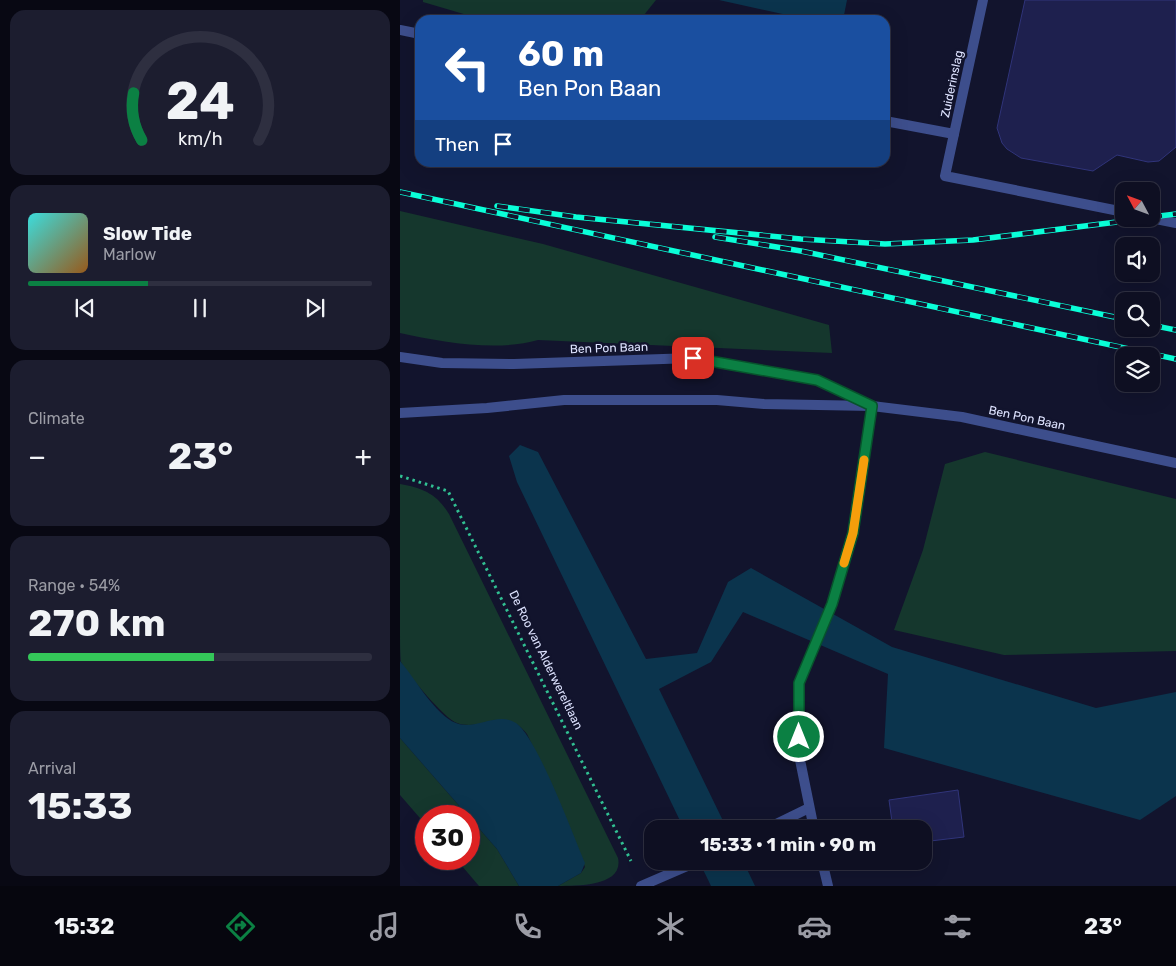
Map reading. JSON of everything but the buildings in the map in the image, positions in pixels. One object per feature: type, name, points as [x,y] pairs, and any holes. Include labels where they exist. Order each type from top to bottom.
[{"type":"street","name":"Zuiderinslag","points":[[890,122],[954,134],[982,0]]},
{"type":"street","points":[[400,30],[415,33]]},
{"type":"street","points":[[954,134],[944,176],[1115,210]]},
{"type":"street","points":[[1160,220],[1176,223]]},
{"type":"street","name":"Ben Pon Baan","points":[[400,358],[442,362],[514,364],[693,358],[817,380],[872,406]]},
{"type":"street","name":"Ben Pon Baan","points":[[400,414],[564,400],[648,402],[717,400],[764,404],[872,406],[962,417],[1176,463]]},
{"type":"street","points":[[812,820],[798,755],[799,683],[832,604],[853,533],[872,406]]},
{"type":"street","points":[[784,820],[809,808]]},
{"type":"street","points":[[642,886],[680,870]]},
{"type":"street","points":[[824,870],[828,886]]},
{"type":"path","name":"De Roo van Alderwereltlaan","points":[[400,476],[448,491],[642,886]]},
{"type":"green space","points":[[423,0],[656,0],[644,15],[467,15],[423,2]]},
{"type":"green space","points":[[400,211],[543,244],[829,325],[832,353],[538,340],[522,344],[487,345],[433,340],[400,333]]},
{"type":"green space","points":[[985,452],[1176,499],[1176,651],[1004,655],[894,630],[923,550],[945,464]]},
{"type":"green space","points":[[400,484],[429,493],[440,501],[449,514],[618,858],[618,867],[614,874],[607,879],[588,885],[558,886],[581,873],[585,867],[554,790],[527,734],[510,721],[502,720],[467,725],[451,720],[427,696],[401,662]]},
{"type":"green space","points":[[400,738],[458,805],[415,805],[415,812],[400,795]]},
{"type":"green space","points":[[480,830],[497,849],[519,886],[479,886],[465,870],[480,870]]},
{"type":"water","points":[[719,0],[847,0],[844,15],[787,15]]},
{"type":"water","points":[[520,445],[538,452],[646,659],[697,653],[728,582],[751,568],[892,647],[1096,708],[1176,692],[1176,796],[1140,820],[884,748],[888,674],[743,612],[711,662],[659,689],[723,820],[680,820],[517,482],[509,456]]},
{"type":"water","points":[[400,661],[433,704],[448,719],[464,725],[501,719],[516,723],[525,732],[544,766],[585,863],[581,873],[558,886],[519,886],[497,849],[480,830],[480,805],[459,805],[400,738]]},
{"type":"water","points":[[703,870],[747,870],[755,886],[711,886]]},
{"type":"railway","points":[[400,192],[1176,359]]},
{"type":"railway","points":[[497,206],[576,217],[801,239],[885,244],[973,240],[1115,222]]},
{"type":"railway","points":[[1160,216],[1176,214]]},
{"type":"railway","points":[[715,237],[801,251],[1115,317]]},
{"type":"railway","points":[[1160,327],[1176,330]]},
{"type":"slow traffic","points":[[844,563],[853,533],[864,460]]},
{"type":"route","points":[[693,358],[817,380],[872,406],[853,533],[832,604],[799,683],[799,737]]}]
